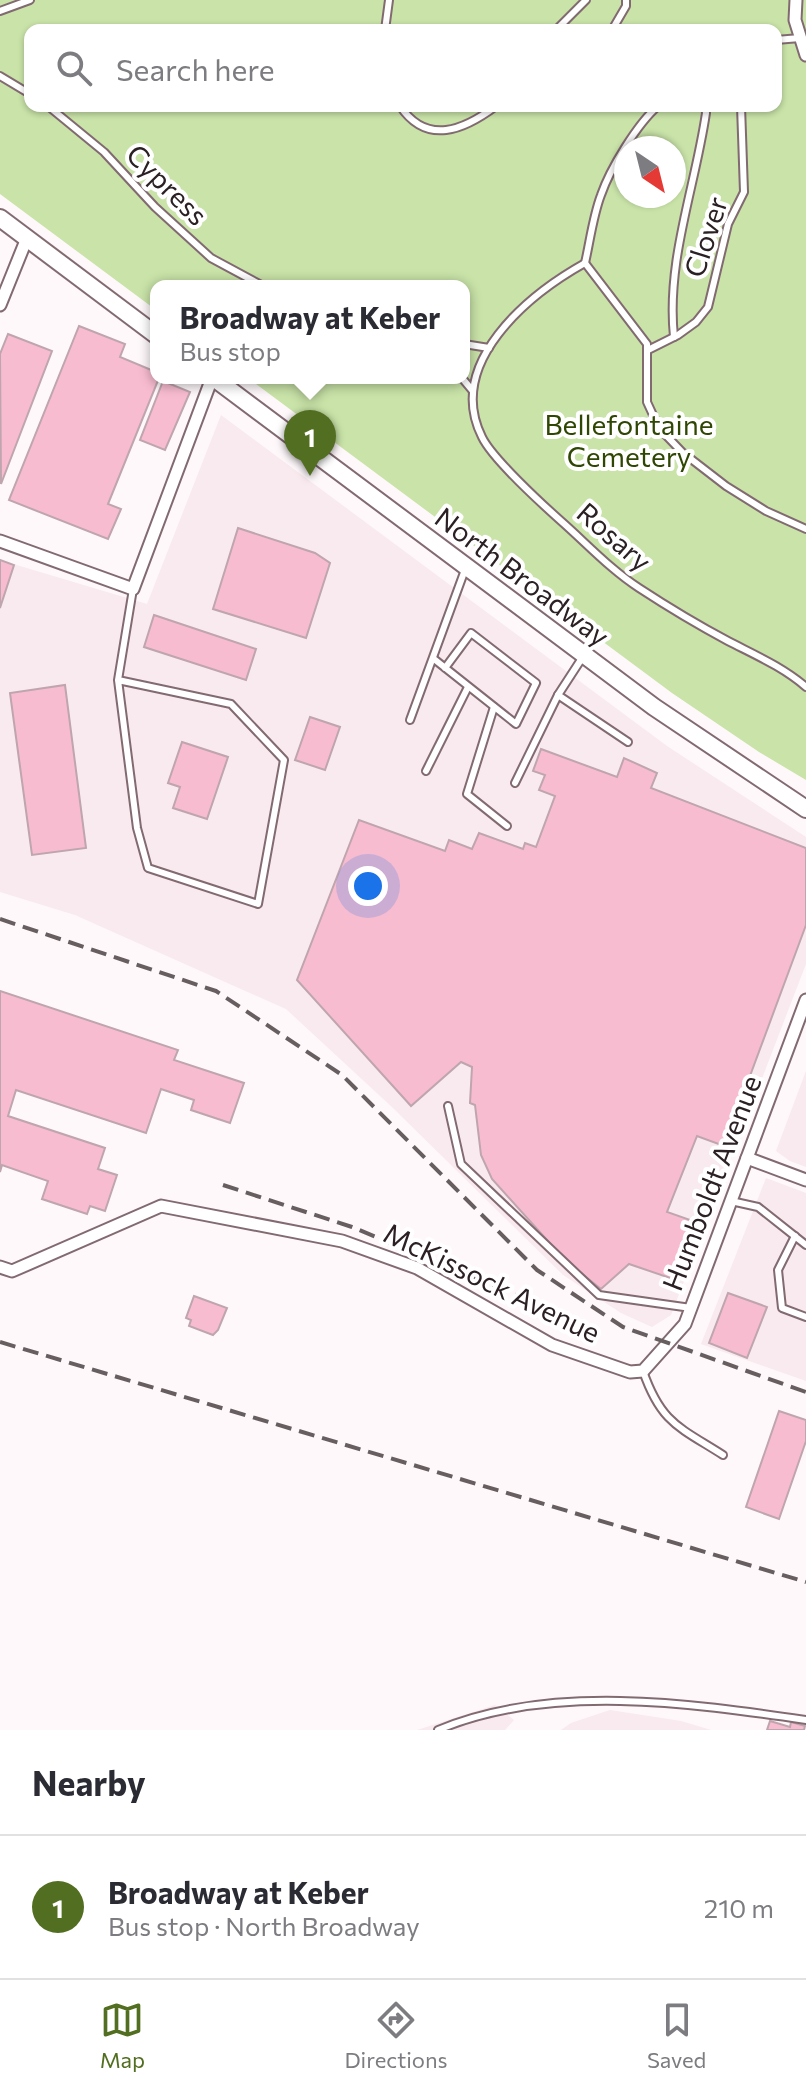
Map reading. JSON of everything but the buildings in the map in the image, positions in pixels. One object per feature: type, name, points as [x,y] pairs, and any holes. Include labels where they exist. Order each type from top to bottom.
[{"type":"main road","points":[[0,218],[150,330]]},
{"type":"main road","name":"North Broadway","points":[[221,384],[666,715],[806,809]]},
{"type":"street","points":[[796,0],[795,20],[806,55]]},
{"type":"street","points":[[0,305],[27,238]]},
{"type":"street","points":[[0,541],[133,589],[211,384]]},
{"type":"street","name":"Humboldt Avenue","points":[[643,1371],[685,1324],[806,1000]]},
{"type":"street","points":[[747,1158],[806,1180]]},
{"type":"street","name":"McKissock Avenue","points":[[0,1267],[12,1271],[161,1206],[342,1241],[417,1268],[552,1345],[630,1372],[643,1371]]},
{"type":"lane","points":[[0,11],[30,0]]},
{"type":"lane","points":[[386,24],[389,0]]},
{"type":"lane","points":[[562,24],[586,0]]},
{"type":"lane","points":[[616,24],[626,6],[626,0]]},
{"type":"lane","points":[[782,40],[803,38]]},
{"type":"lane","points":[[0,76],[24,90]]},
{"type":"lane","name":"Cypress","points":[[55,112],[104,152],[155,207],[211,258],[252,280]]},
{"type":"lane","points":[[404,112],[419,126],[447,131],[475,121],[488,112]]},
{"type":"lane","points":[[467,384],[472,390],[489,348],[515,314],[553,281],[585,263],[601,194],[633,134],[651,112]]},
{"type":"lane","points":[[674,337],[674,265],[699,161],[706,112]]},
{"type":"lane","name":"Clover","points":[[648,350],[696,322],[708,307],[728,224],[744,192],[741,112]]},
{"type":"lane","points":[[585,263],[647,344],[647,402],[659,428],[682,452],[726,486],[766,511],[806,529]]},
{"type":"lane","points":[[470,345],[489,348]]},
{"type":"lane","name":"Rosary","points":[[472,390],[482,437],[508,468],[569,527],[636,586],[707,630],[792,675],[806,687]]},
{"type":"lane","points":[[410,720],[466,567]]},
{"type":"lane","points":[[118,680],[231,704],[284,760],[258,904],[148,868],[137,828],[118,680],[133,589]]},
{"type":"lane","points":[[434,659],[468,687],[516,724],[536,683],[471,633],[445,668]]},
{"type":"lane","points":[[515,783],[558,695],[584,655]]},
{"type":"lane","points":[[426,771],[468,687]]},
{"type":"lane","points":[[558,695],[628,742]]},
{"type":"lane","points":[[494,707],[467,794],[507,826]]},
{"type":"lane","points":[[448,1106],[461,1164],[599,1295],[691,1308]]},
{"type":"lane","points":[[731,1201],[758,1207],[806,1245]]},
{"type":"lane","points":[[795,1236],[778,1270],[782,1308],[806,1317]]},
{"type":"lane","points":[[643,1371],[667,1418],[723,1455]]},
{"type":"lane","points":[[438,1730],[501,1711],[584,1701],[684,1706],[806,1720]]},
{"type":"shaded area","points":[[221,415],[667,746],[806,837],[806,964],[671,1315],[652,1327],[621,1313],[563,1275],[393,1108],[286,1009],[75,915],[0,892],[0,560],[147,604]]},
{"type":"shaded area","points":[[806,1071],[806,1167],[776,1151]]},
{"type":"shaded area","points":[[766,1178],[806,1193],[806,1381],[701,1344]]},
{"type":"shaded area","points":[[495,1705],[514,1720],[505,1730],[417,1730]]},
{"type":"shaded area","points":[[610,1710],[681,1721],[711,1730],[561,1730],[571,1723]]},
{"type":"green space","name":"Bellefontaine Cemetery","points":[[0,0],[806,0],[806,780],[672,693],[256,384],[470,384],[470,280],[150,280],[150,306],[0,194]]},
{"type":"railway","points":[[0,919],[216,991],[342,1075],[537,1270],[623,1327],[806,1392]]},
{"type":"railway","points":[[223,1185],[352,1227],[528,1300]]},
{"type":"railway","points":[[0,1342],[806,1582]]},
{"type":"place","name":"Broadway at Keber","points":[[310,476]]}]
